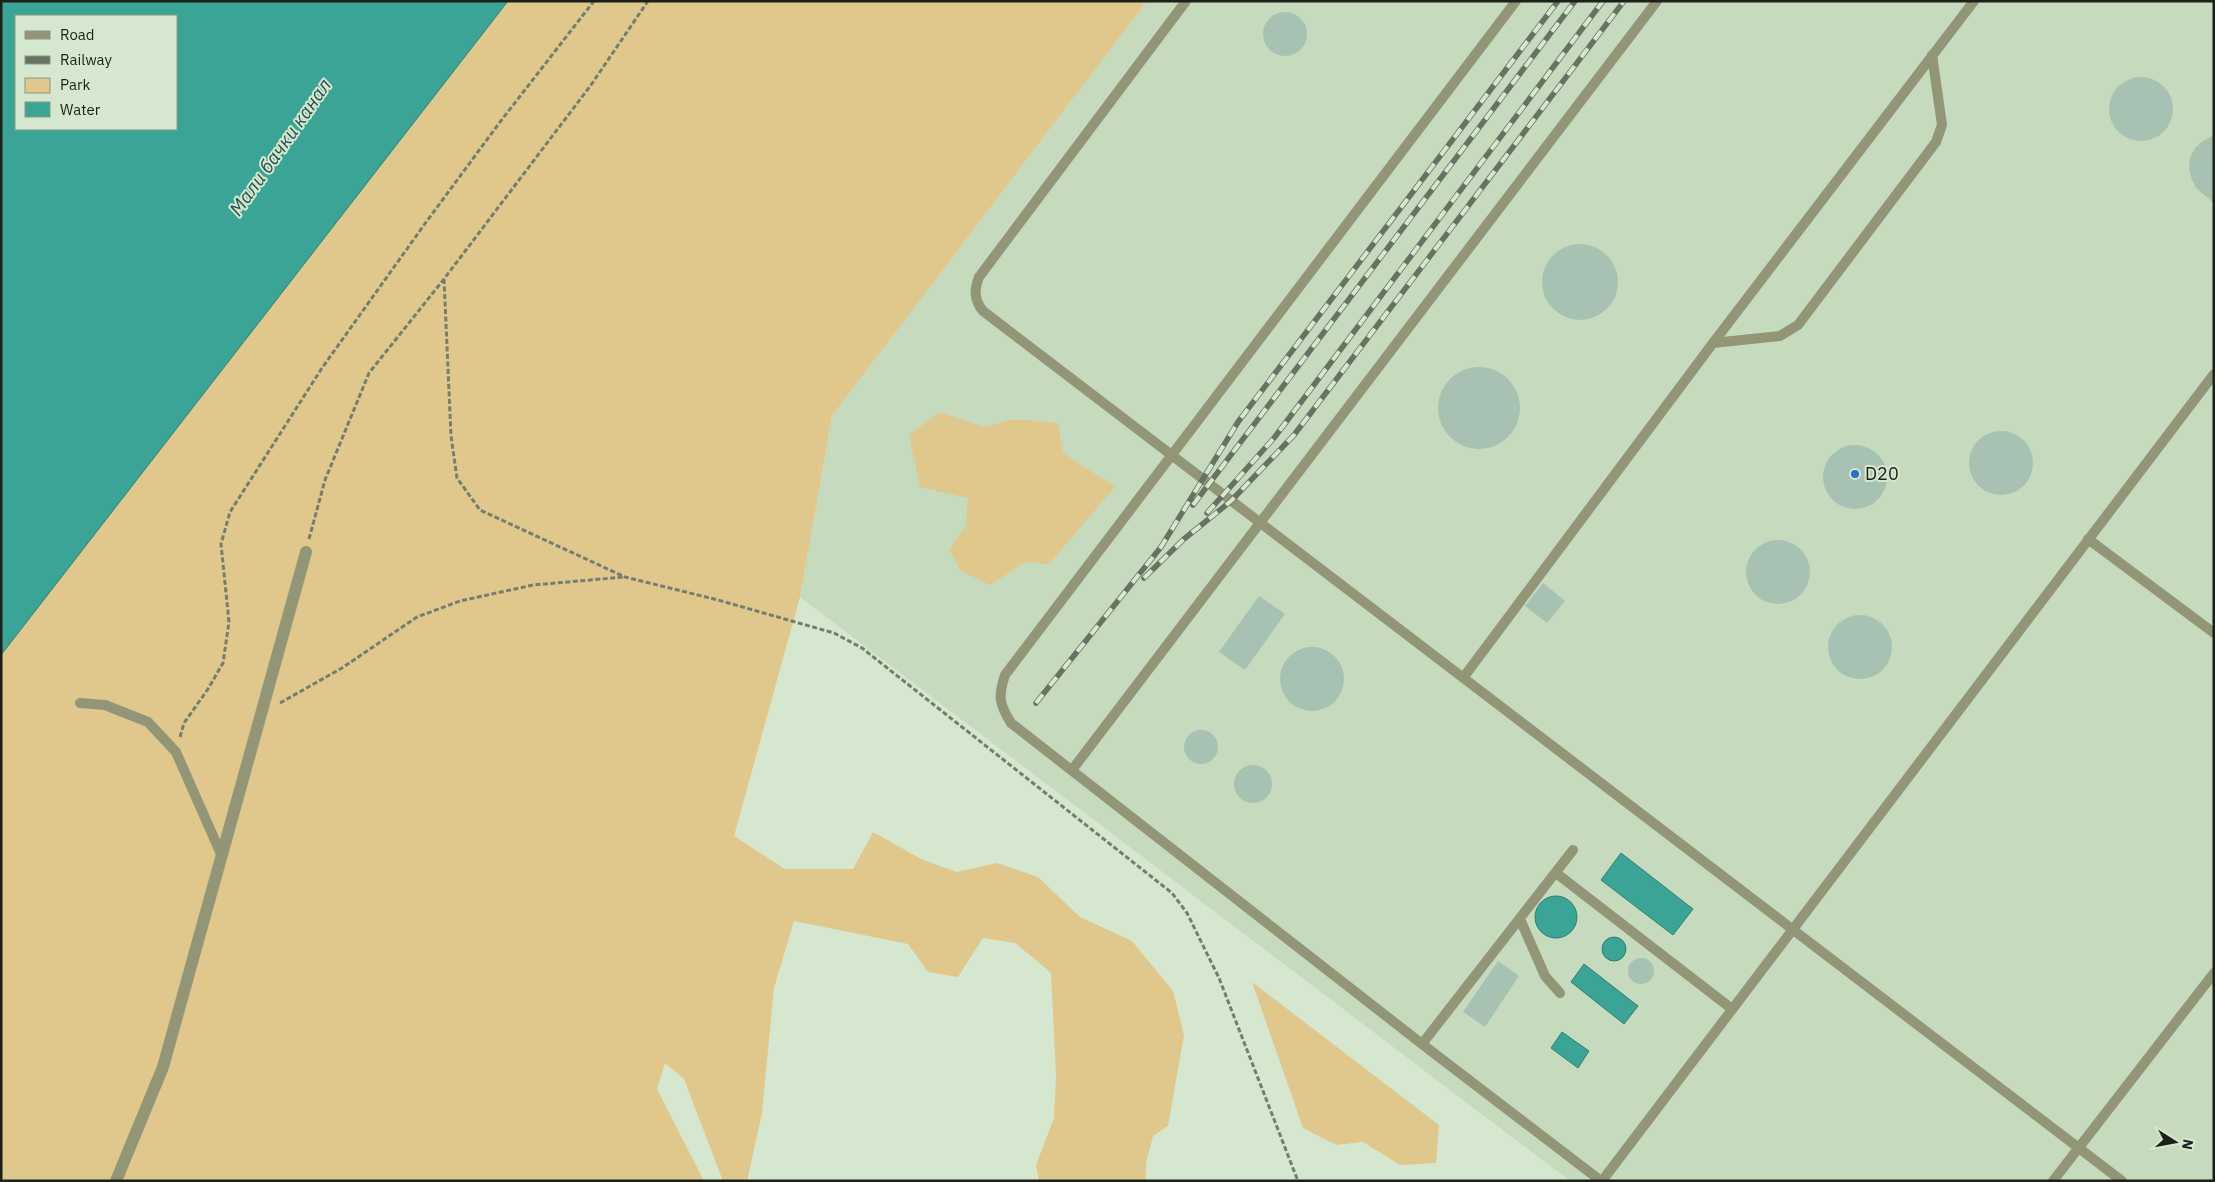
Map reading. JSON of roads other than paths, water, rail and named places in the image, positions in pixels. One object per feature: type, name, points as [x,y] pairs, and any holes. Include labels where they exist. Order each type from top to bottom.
[{"type":"street","points":[[116,1181],[163,1067],[306,552]]},
{"type":"lane","points":[[1186,1],[980,277],[975,288],[976,303],[982,311],[2122,1181]]},
{"type":"lane","points":[[1516,1],[1005,675],[1000,691],[1002,709],[1011,723],[1422,1044],[1601,1181],[2214,374]]},
{"type":"lane","points":[[1072,770],[1657,1]]},
{"type":"lane","points":[[1463,678],[1974,1]]},
{"type":"lane","points":[[1714,343],[1780,336],[1798,325],[1936,142],[1942,125],[1932,55]]},
{"type":"lane","points":[[2088,540],[2214,633]]},
{"type":"lane","points":[[80,703],[105,705],[148,722],[176,752],[221,854]]},
{"type":"lane","points":[[1422,1044],[1573,850]]},
{"type":"lane","points":[[1556,872],[1732,1009]]},
{"type":"lane","points":[[1520,919],[1545,976],[1560,993]]},
{"type":"lane","points":[[2053,1181],[2214,973]]},
{"type":"water","name":"Мали бачки канал","points":[[1,1],[508,1],[1,655]]},
{"type":"water","points":[[1621,853],[1693,909],[1673,935],[1601,880]]},
{"type":"water","points":[[1552,896],[1560,896],[1571,902],[1577,917],[1571,932],[1560,938],[1552,938],[1541,932],[1535,921],[1535,913],[1541,902]]},
{"type":"water","points":[[1614,937],[1623,940],[1626,949],[1623,958],[1614,961],[1605,958],[1602,949],[1605,940]]},
{"type":"water","points":[[1584,964],[1638,1006],[1624,1024],[1571,982]]},
{"type":"water","points":[[1562,1032],[1589,1051],[1578,1068],[1551,1048]]},
{"type":"railway","points":[[1036,703],[1161,547],[1238,422],[1558,1]]},
{"type":"railway","points":[[1193,505],[1575,1]]},
{"type":"railway","points":[[1207,513],[1274,438],[1603,1]]},
{"type":"railway","points":[[1144,578],[1184,539],[1231,501],[1294,435],[1624,1]]},
{"type":"place","name":"D20","points":[[1855,474]]}]
